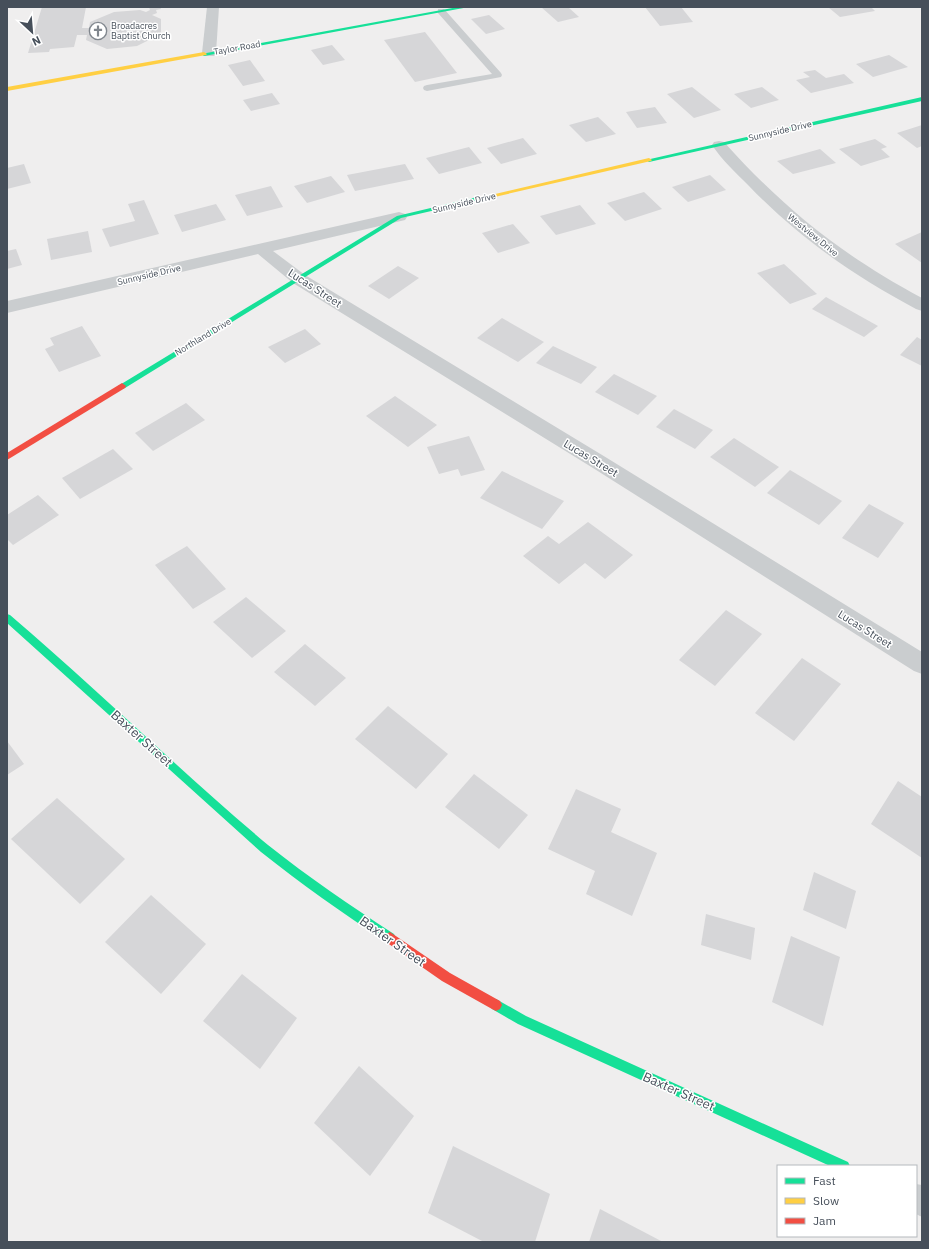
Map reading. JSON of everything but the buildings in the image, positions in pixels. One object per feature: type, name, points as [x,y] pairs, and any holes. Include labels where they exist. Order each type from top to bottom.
[{"type":"street","points":[[209,53],[213,7]]},
{"type":"street","name":"Taylor Road","points":[[7,89],[466,7]]},
{"type":"street","name":"Sunnyside Drive","points":[[7,307],[922,99]]},
{"type":"street","name":"Westview Drive","points":[[719,145],[742,172],[810,234],[845,260],[883,284],[922,305]]},
{"type":"street","name":"Northland Drive","points":[[7,457],[399,217]]},
{"type":"street","name":"Lucas Street","points":[[261,249],[298,279],[600,463],[922,664]]},
{"type":"street","name":"Baxter Street","points":[[7,618],[57,660],[249,836],[308,882],[446,977],[522,1020],[842,1165]]},
{"type":"lane","points":[[427,88],[498,75],[441,12]]},
{"type":"traffic: fast","points":[[204,54],[466,7]]},
{"type":"traffic: fast","points":[[649,160],[922,99]]},
{"type":"traffic: fast","points":[[122,386],[399,217],[477,199]]},
{"type":"traffic: fast","points":[[7,618],[265,848],[317,888],[390,938]]},
{"type":"traffic: fast","points":[[496,1005],[522,1020],[842,1165]]},
{"type":"traffic: slow","points":[[7,89],[204,54]]},
{"type":"traffic: slow","points":[[477,199],[649,160]]},
{"type":"traffic: jam","points":[[7,457],[122,386]]},
{"type":"traffic: jam","points":[[390,938],[446,977],[496,1005]]},
{"type":"place","name":"Broadacres Baptist Church","points":[[98,31]]}]
